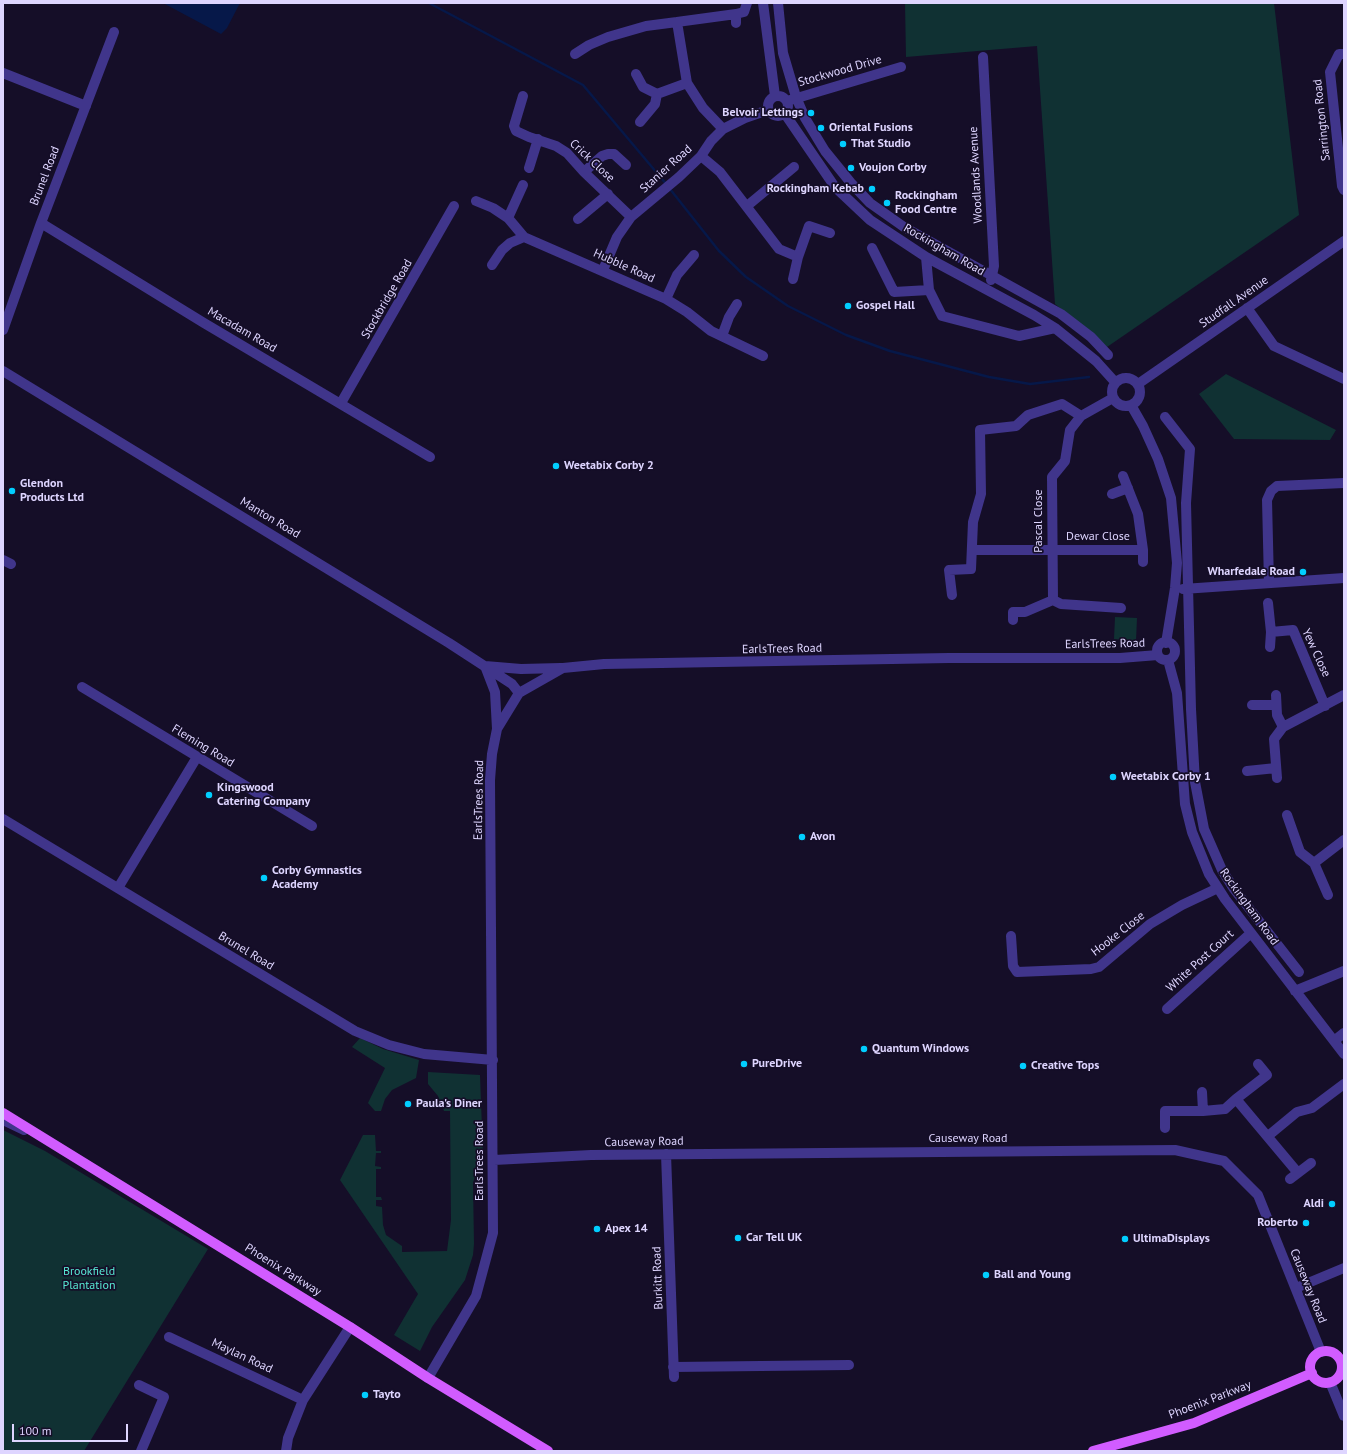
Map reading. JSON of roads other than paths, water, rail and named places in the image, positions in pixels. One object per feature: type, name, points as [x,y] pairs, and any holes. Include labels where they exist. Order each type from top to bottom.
[{"type":"main road","name":"Phoenix Parkway","points":[[3,1113],[350,1327],[428,1378],[548,1451]]},
{"type":"main road","points":[[1321,1352],[1330,1352],[1335,1354],[1342,1361],[1339,1377],[1330,1382],[1317,1380],[1312,1374],[1311,1364],[1313,1359],[1321,1352]]},
{"type":"main road","name":"Phoenix Parkway","points":[[1092,1451],[1194,1423],[1312,1374]]},
{"type":"street","points":[[575,54],[589,45],[608,37],[646,26],[677,22],[736,18],[744,12],[747,3]]},
{"type":"street","points":[[763,3],[775,96]]},
{"type":"street","points":[[778,3],[783,53],[792,99],[814,134],[851,184],[885,214],[928,241],[1061,314],[1091,337],[1108,355]]},
{"type":"street","points":[[677,22],[687,83],[703,108],[723,129]]},
{"type":"street","name":"Brunel Road","points":[[3,330],[41,223],[114,32]]},
{"type":"street","name":"Sarrington Road","points":[[1344,54],[1339,54],[1330,72],[1342,186],[1344,190]]},
{"type":"street","name":"Woodlands Avenue","points":[[983,57],[994,266],[993,276],[986,290]]},
{"type":"street","name":"Stockwood Drive","points":[[792,99],[901,67]]},
{"type":"street","points":[[3,73],[86,106]]},
{"type":"street","points":[[636,74],[643,87],[657,94],[687,83]]},
{"type":"street","points":[[640,122],[654,104],[657,94]]},
{"type":"street","name":"Crick Close","points":[[523,96],[514,126],[516,131],[556,146],[567,153],[584,172],[631,217]]},
{"type":"street","points":[[775,96],[782,96],[792,99],[785,114],[775,116],[768,110],[768,102],[775,96]]},
{"type":"street","name":"Stanier Road","points":[[603,270],[617,237],[631,217],[702,156],[711,141],[723,129],[745,118],[768,110]]},
{"type":"street","name":"Rockingham Road","points":[[785,114],[835,187],[870,220],[926,258],[1055,328],[1096,361],[1115,382]]},
{"type":"street","points":[[529,168],[538,139]]},
{"type":"street","points":[[584,172],[602,156],[608,154],[614,154],[626,165]]},
{"type":"street","points":[[702,156],[720,172],[779,249],[798,257]]},
{"type":"street","points":[[747,206],[794,167]]},
{"type":"street","points":[[827,176],[838,168]]},
{"type":"street","points":[[508,218],[523,185]]},
{"type":"street","points":[[578,218],[608,194]]},
{"type":"street","name":"Hubble Road","points":[[476,201],[493,208],[508,218],[524,237],[603,270],[666,299],[687,312],[711,331],[763,356]]},
{"type":"street","name":"Stockbridge Road","points":[[341,403],[454,206]]},
{"type":"street","name":"Macadam Road","points":[[41,223],[204,323],[430,457]]},
{"type":"street","points":[[793,279],[798,257],[809,226],[830,233]]},
{"type":"street","points":[[492,265],[502,250],[510,243],[524,237]]},
{"type":"street","name":"Studfall Avenue","points":[[1138,384],[1344,241]]},
{"type":"street","points":[[872,248],[894,292],[929,290]]},
{"type":"street","points":[[666,299],[676,275],[694,255]]},
{"type":"street","points":[[926,258],[929,290],[942,316],[1019,336],[1055,328]]},
{"type":"street","points":[[722,336],[729,317],[738,304]]},
{"type":"street","points":[[1247,308],[1274,346],[1344,379]]},
{"type":"street","name":"Manton Road","points":[[3,371],[485,666],[512,684],[519,693]]},
{"type":"street","points":[[1124,377],[1129,378],[1138,384],[1140,394],[1139,398],[1131,405],[1121,405],[1113,398],[1112,388],[1115,382],[1124,377]]},
{"type":"street","name":"Pascal Close","points":[[1053,600],[1052,477],[1065,460],[1070,430],[1081,416],[1113,398]]},
{"type":"street","points":[[952,595],[949,570],[971,569],[973,522],[981,494],[980,430],[1016,426],[1028,415],[1062,404],[1081,416]]},
{"type":"street","points":[[1131,405],[1158,459],[1171,498],[1177,563],[1175,588],[1166,643]]},
{"type":"street","points":[[1165,416],[1190,449],[1186,504],[1194,782],[1204,829],[1218,862],[1234,889],[1299,972]]},
{"type":"street","name":"Dewar Close","points":[[1123,476],[1138,514],[1143,550],[1143,562]]},
{"type":"street","points":[[1270,583],[1267,500],[1271,491],[1277,486],[1344,483]]},
{"type":"street","points":[[1112,494],[1128,488]]},
{"type":"street","name":"Dewar Close","points":[[972,550],[1143,550]]},
{"type":"street","points":[[1175,588],[1189,590],[1344,578]]},
{"type":"street","points":[[1013,612],[1025,612],[1053,600],[1061,604],[1121,608]]},
{"type":"street","points":[[1268,603],[1271,632],[1270,647]]},
{"type":"street","name":"Yew Close","points":[[1271,632],[1293,630],[1325,706]]},
{"type":"street","points":[[1166,643],[1172,645],[1175,651],[1173,657],[1168,660],[1162,659],[1158,655],[1159,646],[1166,643]]},
{"type":"street","name":"EarlsTrees Road","points":[[428,1378],[476,1296],[493,1233],[494,1160],[490,780],[492,754],[497,729],[519,693],[563,668],[604,664],[949,658],[1120,658],[1158,655]]},
{"type":"street","name":"Rockingham Road","points":[[1168,660],[1177,693],[1185,804],[1195,839],[1209,874],[1251,933],[1344,1054]]},
{"type":"street","points":[[497,729],[495,692],[485,666],[521,669],[563,668]]},
{"type":"street","name":"Fleming Road","points":[[82,687],[312,826]]},
{"type":"street","points":[[1277,778],[1274,739],[1283,727],[1344,695]]},
{"type":"street","points":[[1252,704],[1276,700],[1277,715],[1283,727]]},
{"type":"street","points":[[118,888],[196,757]]},
{"type":"street","points":[[1247,771],[1276,768]]},
{"type":"street","name":"Brunel Road","points":[[3,819],[355,1032],[389,1045],[424,1054],[493,1060]]},
{"type":"street","points":[[1286,821],[1300,852],[1314,863],[1328,895]]},
{"type":"street","points":[[1314,863],[1344,840]]},
{"type":"street","name":"Hooke Close","points":[[1011,936],[1013,966],[1017,972],[1091,969],[1099,966],[1150,924],[1182,905],[1218,888]]},
{"type":"street","name":"White Post Court","points":[[1167,1009],[1251,933]]},
{"type":"street","points":[[1295,991],[1344,971]]},
{"type":"street","points":[[1334,1041],[1344,1033]]},
{"type":"street","points":[[1165,1128],[1165,1111],[1203,1111],[1225,1109],[1266,1075],[1258,1064]]},
{"type":"street","points":[[1268,1136],[1297,1112],[1312,1108],[1344,1084]]},
{"type":"street","points":[[1202,1092],[1203,1111]]},
{"type":"street","points":[[1236,1099],[1268,1136],[1294,1176],[1311,1163]]},
{"type":"street","points":[[3,1120],[44,1139]]},
{"type":"street","name":"Causeway Road","points":[[494,1160],[591,1155],[1175,1150],[1224,1161],[1258,1195],[1321,1352]]},
{"type":"street","name":"Burkitt Road","points":[[666,1154],[674,1372],[849,1365]]},
{"type":"street","points":[[1296,1288],[1344,1268]]},
{"type":"street","points":[[286,1451],[288,1438],[303,1400],[350,1327]]},
{"type":"street","name":"Maylan Road","points":[[169,1337],[303,1400]]},
{"type":"street","points":[[1330,1382],[1344,1416]]},
{"type":"street","points":[[139,1385],[164,1397],[141,1451]]},
{"type":"water","points":[[163,3],[240,3],[227,28],[221,34]]},
{"type":"waterway","points":[[429,3],[583,85],[667,185]]},
{"type":"waterway","points":[[670,189],[719,251],[746,277],[788,306],[846,335],[890,351],[989,377],[1030,384],[1089,377]]},
{"type":"place","name":"Belvoir Lettings","points":[[811,113]]},
{"type":"place","name":"Oriental Fusions","points":[[821,128]]},
{"type":"place","name":"That Studio","points":[[843,144]]},
{"type":"place","name":"Voujon Corby","points":[[851,168]]},
{"type":"place","name":"Rockingham Kebab","points":[[872,189]]},
{"type":"place","name":"Rockingham Food Centre","points":[[887,203]]},
{"type":"place","name":"Gospel Hall","points":[[848,306]]},
{"type":"place","name":"Weetabix Corby 2","points":[[556,466]]},
{"type":"place","name":"Glendon Products Ltd","points":[[12,491]]},
{"type":"place","name":"Wharfedale Road","points":[[1303,572]]},
{"type":"place","name":"Weetabix Corby 1","points":[[1113,777]]},
{"type":"place","name":"Kingswood Catering Company","points":[[209,795]]},
{"type":"place","name":"Avon","points":[[802,837]]},
{"type":"place","name":"Corby Gymnastics Academy","points":[[264,878]]},
{"type":"place","name":"Quantum Windows","points":[[864,1049]]},
{"type":"place","name":"PureDrive","points":[[744,1064]]},
{"type":"place","name":"Creative Tops","points":[[1023,1066]]},
{"type":"place","name":"Paula's Diner","points":[[408,1104]]},
{"type":"place","name":"Aldi","points":[[1332,1204]]},
{"type":"place","name":"Roberto","points":[[1306,1223]]},
{"type":"place","name":"Apex 14","points":[[597,1229]]},
{"type":"place","name":"Car Tell UK","points":[[738,1238]]},
{"type":"place","name":"UltimaDisplays","points":[[1125,1239]]},
{"type":"place","name":"Ball and Young","points":[[986,1275]]},
{"type":"place","name":"Tayto","points":[[365,1395]]},
{"type":"park label","name":"Brookfield Plantation","points":[[89,1279]]}]
